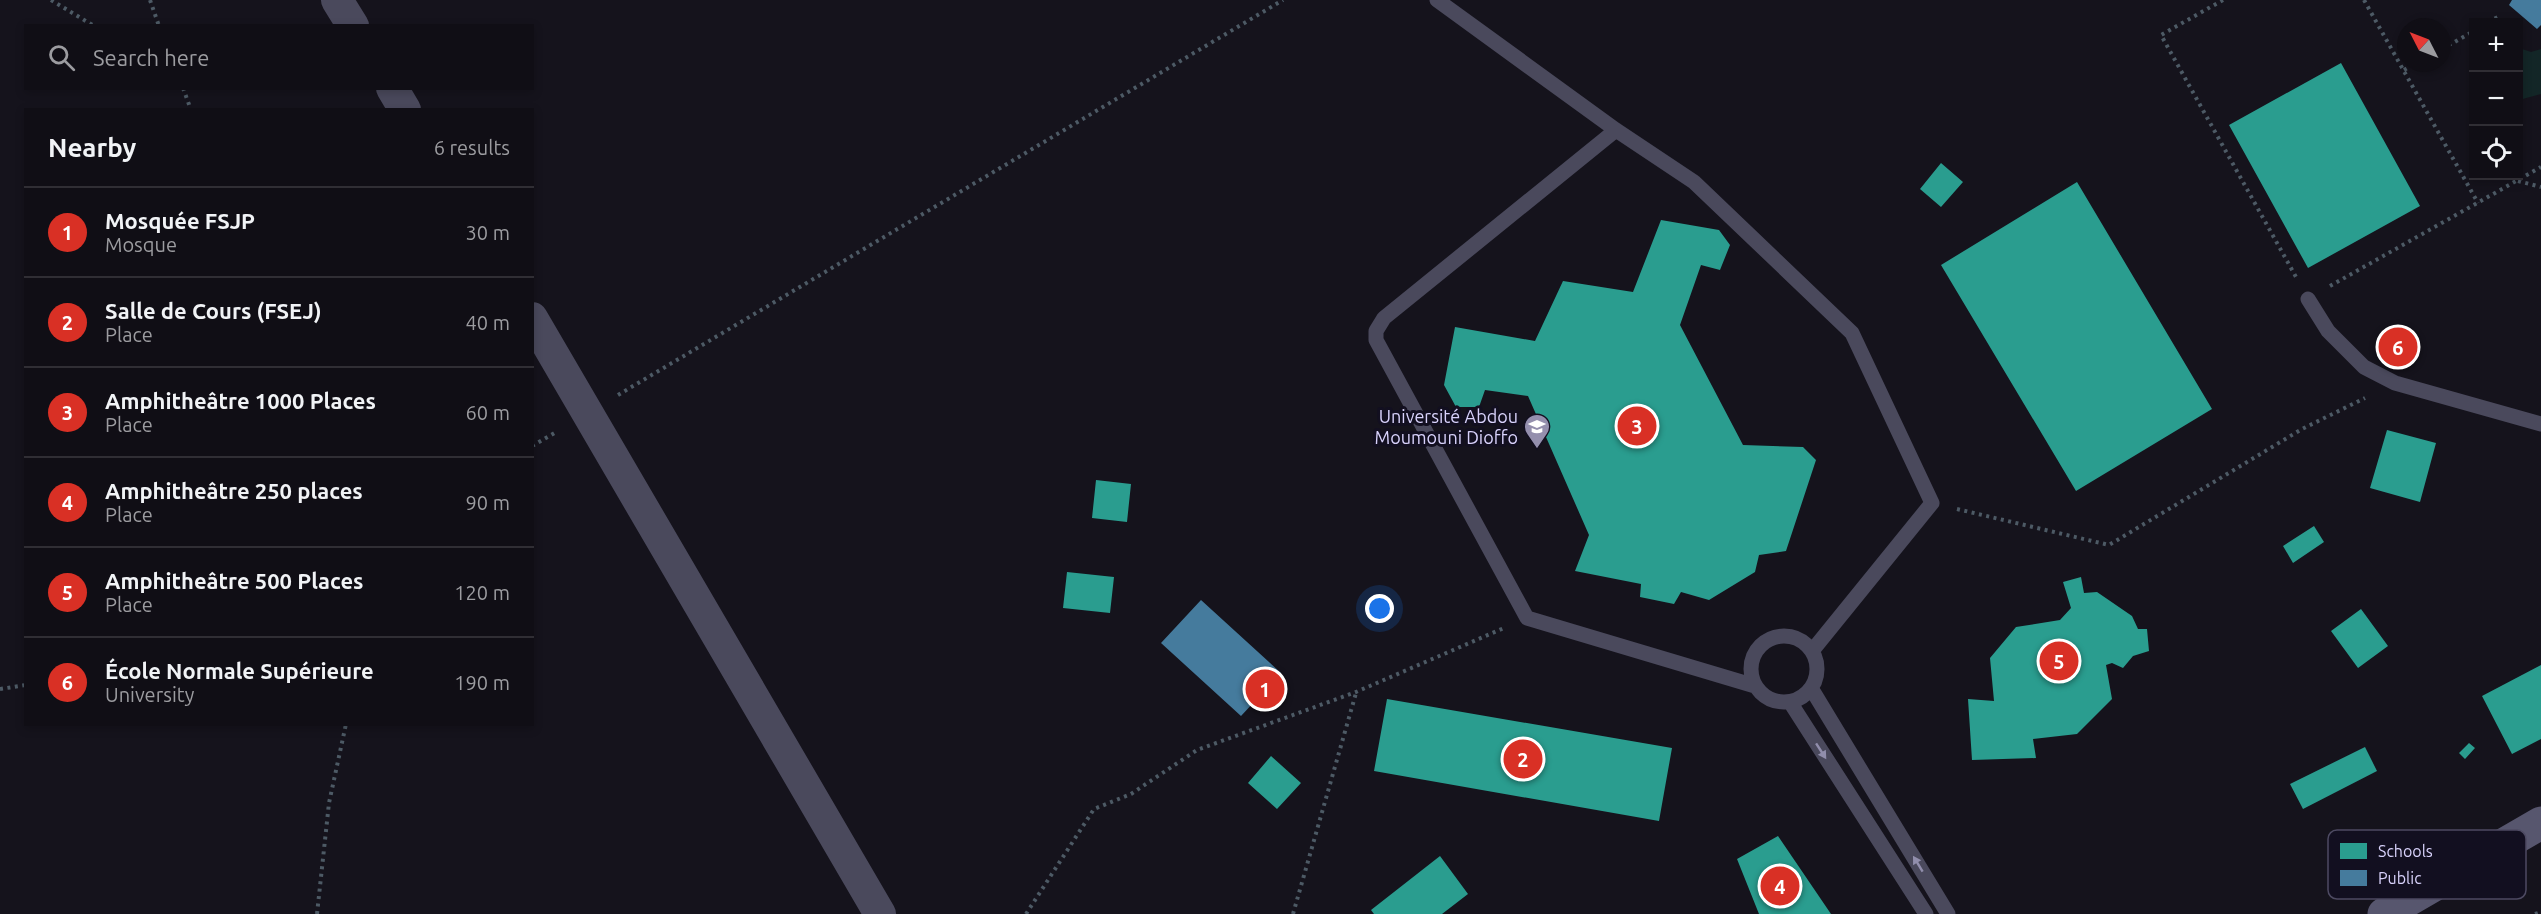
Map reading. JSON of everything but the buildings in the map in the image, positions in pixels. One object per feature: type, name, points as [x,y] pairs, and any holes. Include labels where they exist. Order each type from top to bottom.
[{"type":"street","points":[[338,0],[352,24]]},
{"type":"street","points":[[393,90],[404,108]]},
{"type":"street","points":[[534,321],[880,914]]},
{"type":"street","points":[[2526,832],[2541,823]]},
{"type":"street","points":[[2384,914],[2410,899]]},
{"type":"lane","points":[[1437,0],[1617,130],[1694,182],[1852,333],[1932,503],[1812,651]]},
{"type":"lane","points":[[1617,130],[1384,318],[1376,331],[1376,340],[1527,618],[1755,686]]},
{"type":"lane","points":[[2308,299],[2328,331],[2364,367],[2395,383],[2541,424]]},
{"type":"lane","points":[[1778,635],[1791,636],[1803,641],[1812,651],[1817,663],[1817,676],[1811,688],[1802,698],[1790,702],[1776,702],[1765,696],[1755,686],[1751,675],[1751,662],[1756,650],[1766,641],[1778,635]]},
{"type":"lane","points":[[1811,688],[1948,914]]},
{"type":"lane","points":[[1790,702],[1926,914]]},
{"type":"path","points":[[51,0],[91,24]]},
{"type":"path","points":[[150,0],[158,24]]},
{"type":"path","points":[[534,445],[1283,0]]},
{"type":"path","points":[[2223,0],[2161,35],[2308,299],[2518,180],[2541,187]]},
{"type":"path","points":[[2364,0],[2397,58]]},
{"type":"path","points":[[2496,18],[2500,16]]},
{"type":"path","points":[[2451,44],[2469,34]]},
{"type":"path","points":[[2405,72],[2478,203]]},
{"type":"path","points":[[184,90],[190,108]]},
{"type":"path","points":[[2523,177],[2541,167]]},
{"type":"path","points":[[1932,503],[2109,545],[2302,429],[2395,383]]},
{"type":"path","points":[[1026,914],[1094,809],[1131,794],[1197,750],[1356,692],[1527,618]]},
{"type":"path","points":[[0,689],[24,685]]},
{"type":"path","points":[[1293,914],[1356,692]]},
{"type":"path","points":[[317,914],[329,803],[346,726]]},
{"type":"path","points":[[2535,914],[2541,912]]},
{"type":"green space","points":[[2523,49],[2531,52],[2541,49],[2541,94],[2523,99]]},
{"type":"place","name":"École Normale Supérieure","points":[[2398,347]]},
{"type":"place","name":"Amphitheâtre 1000 Places","points":[[1637,426]]},
{"type":"place","name":"Université Abdou Moumouni Dioffo","points":[[1537,450]]},
{"type":"place","name":"Amphitheâtre 500 Places","points":[[2059,661]]},
{"type":"place","name":"Mosquée FSJP","points":[[1265,689]]},
{"type":"place","name":"Salle de Cours (FSEJ)","points":[[1523,759]]},
{"type":"place","name":"Amphitheâtre 250 places","points":[[1780,886]]}]
